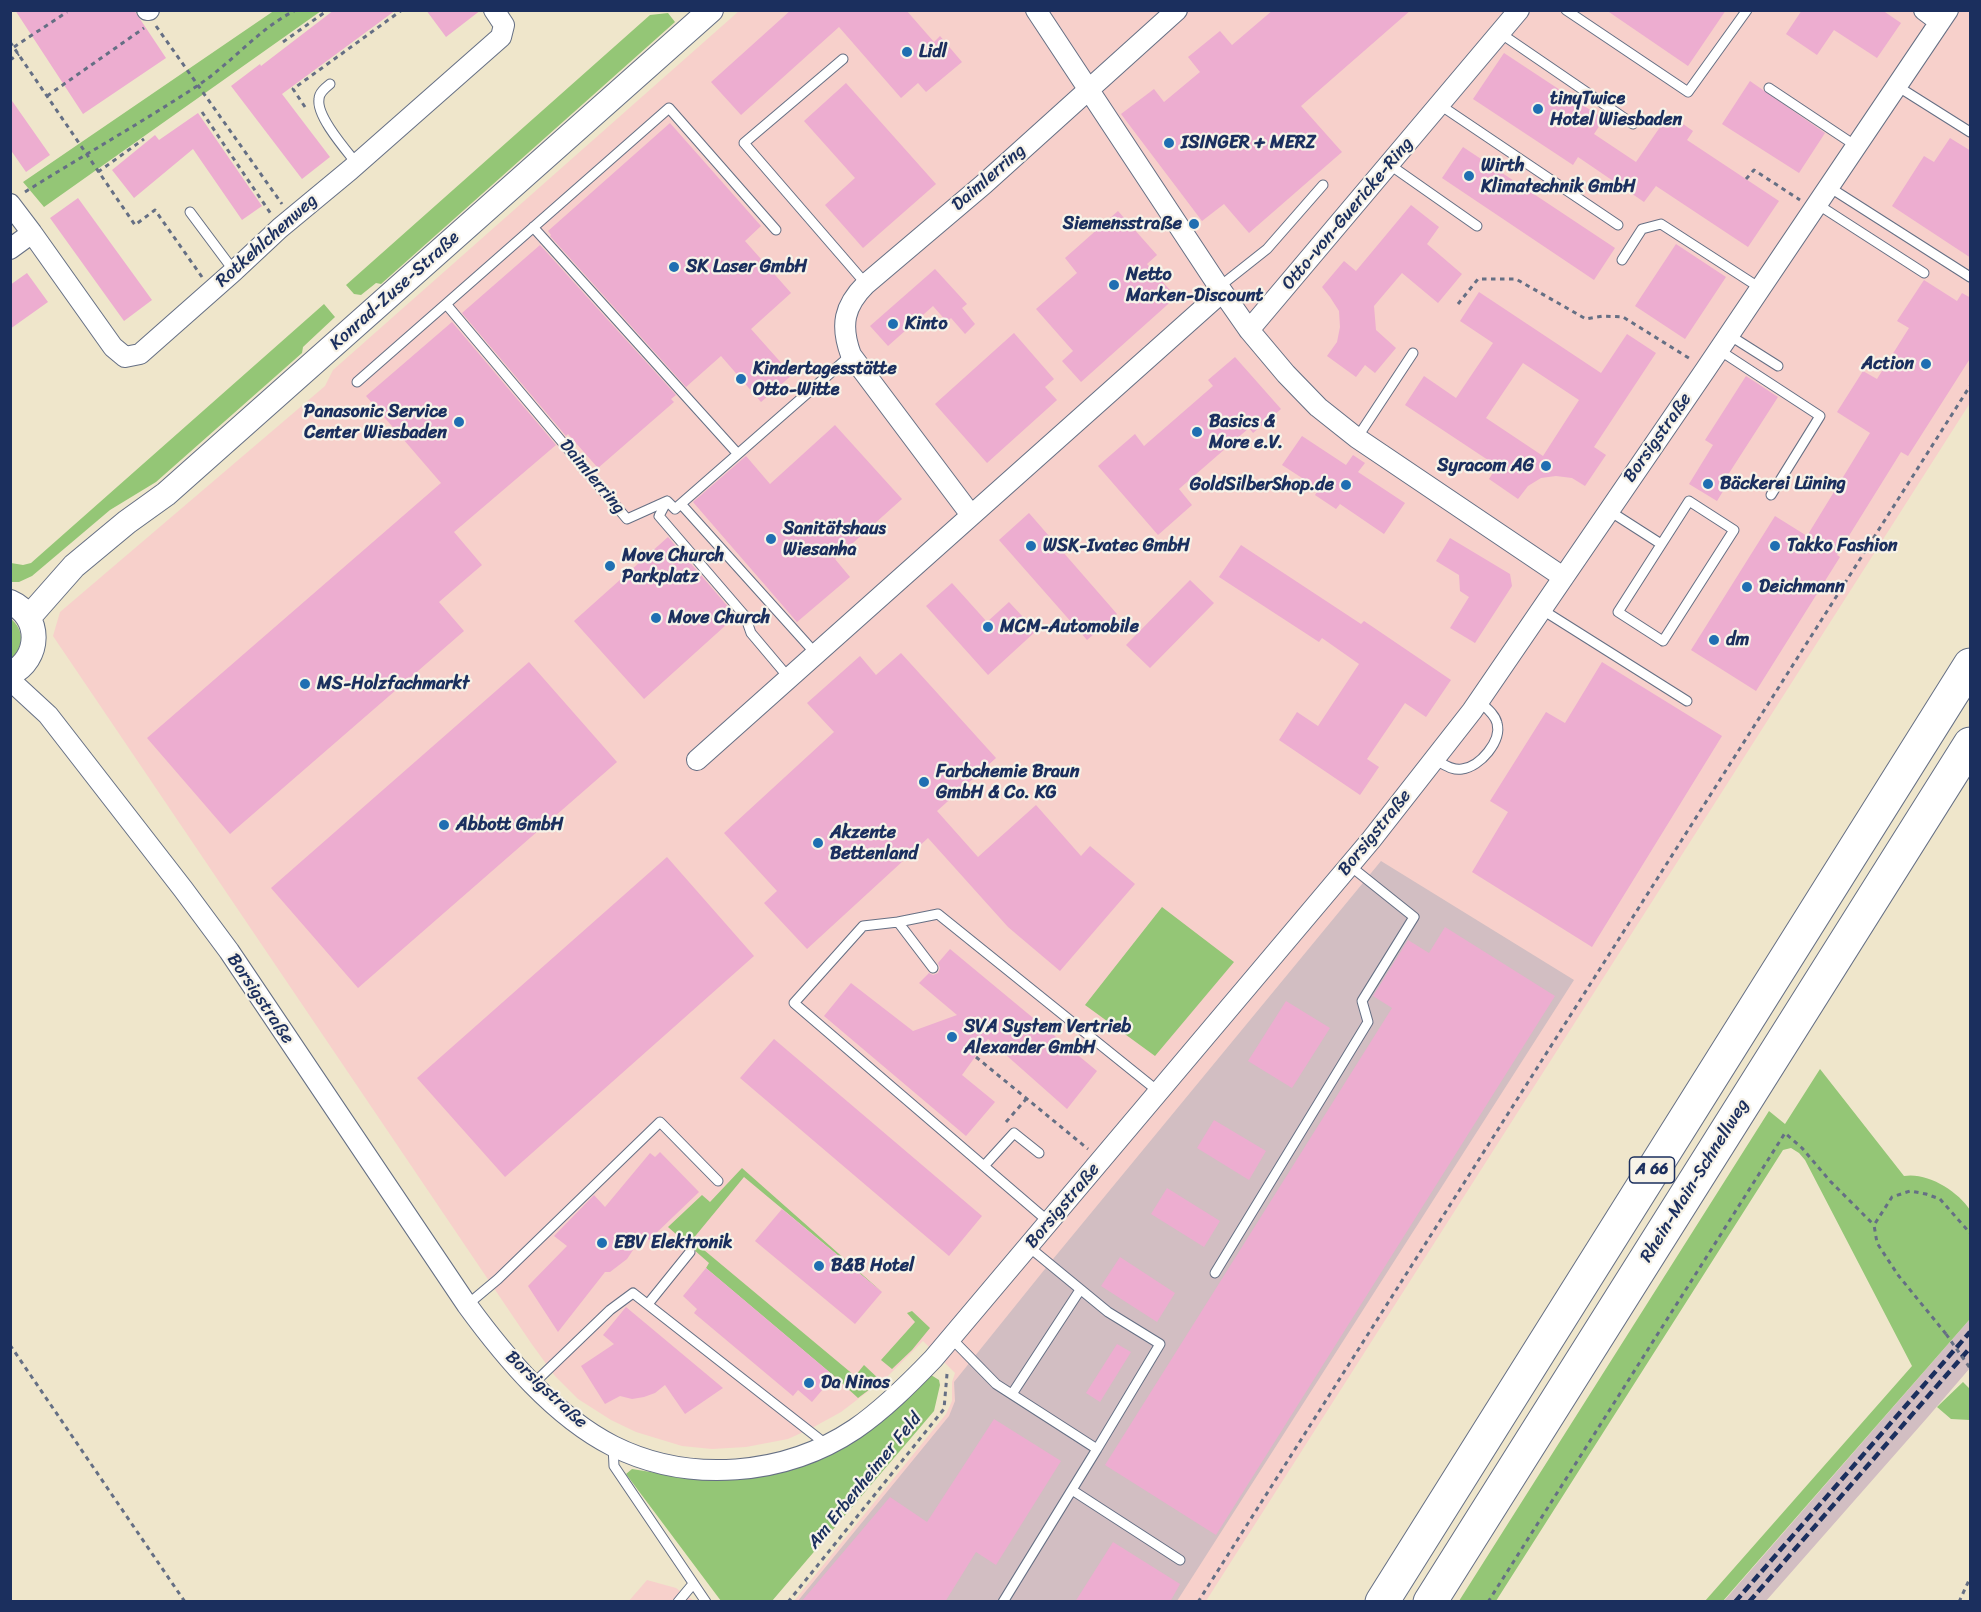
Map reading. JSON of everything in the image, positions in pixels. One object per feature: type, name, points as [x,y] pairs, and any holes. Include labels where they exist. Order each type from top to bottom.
[{"type":"highway","name":"A 66","points":[[1382,1602],[1971,665]]},
{"type":"highway","name":"Rhein-Main-Schnellweg","points":[[1430,1602],[1965,752]]},
{"type":"street","name":"Rotkehlchenweg","points":[[32,233],[113,347],[125,357],[140,354],[286,223],[357,164],[501,37],[504,26],[494,10]]},
{"type":"street","name":"Konrad-Zuse-Straße","points":[[18,607],[166,494],[711,10]]},
{"type":"street","points":[[1036,10],[1249,330],[1286,374],[1318,406],[1357,438],[1563,577]]},
{"type":"street","points":[[1088,91],[1177,10]]},
{"type":"street","name":"Otto-von-Guericke-Ring","points":[[1249,330],[1519,10]]},
{"type":"street","points":[[1924,10],[1944,16]]},
{"type":"street","name":"Borsigstraße","points":[[15,673],[229,951],[467,1305],[505,1354],[533,1384],[569,1415],[613,1446],[636,1455],[670,1465],[712,1471],[748,1469],[780,1463],[827,1445],[855,1429],[893,1400],[933,1359],[1350,865],[1435,760],[1479,701],[1944,16]]},
{"type":"street","name":"Daimlerring","points":[[971,515],[851,355],[845,340],[844,324],[848,309],[855,295],[866,284],[1088,91]]},
{"type":"street","points":[[10,249],[32,233],[15,199]]},
{"type":"street","points":[[697,760],[1221,289]]},
{"type":"street","points":[[15,673],[30,657],[34,644],[34,630],[18,607]]},
{"type":"lane","points":[[1566,10],[1688,92],[1747,10]]},
{"type":"lane","points":[[1500,33],[1633,124]]},
{"type":"lane","points":[[843,59],[744,143],[866,284]]},
{"type":"lane","points":[[330,84],[324,88],[318,99],[320,111],[357,164]]},
{"type":"lane","points":[[1898,86],[1971,132]]},
{"type":"lane","points":[[1768,88],[1857,146]]},
{"type":"lane","points":[[1440,105],[1618,225]]},
{"type":"lane","points":[[357,382],[669,108],[776,230]]},
{"type":"lane","points":[[1390,165],[1477,226]]},
{"type":"lane","points":[[1221,289],[1267,249],[1323,185]]},
{"type":"lane","points":[[1829,187],[1971,277]]},
{"type":"lane","points":[[1816,207],[1924,273]]},
{"type":"lane","points":[[190,212],[234,271]]},
{"type":"lane","points":[[1622,260],[1642,229],[1661,224],[1760,288]]},
{"type":"lane","points":[[533,226],[737,453]]},
{"type":"lane","name":"Daimlerring","points":[[446,304],[627,519],[667,501]]},
{"type":"lane","points":[[1724,342],[1778,366]]},
{"type":"lane","points":[[1724,342],[1820,417],[1770,495]]},
{"type":"lane","points":[[1357,438],[1413,353]]},
{"type":"lane","points":[[789,678],[751,633],[746,616],[659,516],[667,501],[675,509],[851,355]]},
{"type":"lane","points":[[1689,501],[1734,530],[1663,641],[1618,612],[1661,544],[1689,501]]},
{"type":"lane","points":[[681,504],[816,654]]},
{"type":"lane","points":[[1608,510],[1661,544]]},
{"type":"lane","points":[[1541,609],[1688,701]]},
{"type":"lane","points":[[1435,760],[1453,769],[1463,769],[1485,755],[1497,737],[1498,724],[1479,701]]},
{"type":"lane","points":[[1215,1273],[1368,1022],[1362,1001],[1414,917],[1350,865]]},
{"type":"lane","points":[[1049,1223],[794,1003],[863,926],[938,914],[1159,1092]]},
{"type":"lane","points":[[898,922],[933,968]]},
{"type":"lane","points":[[467,1305],[498,1279],[660,1122],[718,1181]]},
{"type":"lane","points":[[984,1166],[1014,1133],[1039,1153]]},
{"type":"lane","points":[[1003,1602],[1160,1344],[1108,1312],[1029,1247]]},
{"type":"lane","points":[[648,1304],[690,1252]]},
{"type":"lane","points":[[1012,1394],[1080,1290]]},
{"type":"lane","points":[[533,1384],[610,1310],[633,1293],[827,1445]]},
{"type":"lane","points":[[951,1338],[996,1384],[1097,1449]]},
{"type":"lane","points":[[613,1446],[614,1466],[706,1602]]},
{"type":"lane","points":[[1071,1490],[1180,1560]]},
{"type":"lane","points":[[678,1602],[693,1584]]},
{"type":"path","points":[[15,199],[198,85],[226,64],[259,34],[296,10]]},
{"type":"path","points":[[283,42],[328,10]]},
{"type":"path","points":[[14,47],[68,11]]},
{"type":"path","points":[[47,96],[152,21],[198,85],[286,223]]},
{"type":"path","points":[[10,42],[135,225],[155,210],[212,291]]},
{"type":"path","points":[[10,60],[19,54]]},
{"type":"path","points":[[202,112],[286,223]]},
{"type":"path","points":[[98,172],[144,140]]},
{"type":"path","points":[[1746,179],[1754,170],[1816,207]]},
{"type":"path","points":[[1458,304],[1478,279],[1516,279],[1586,319],[1603,316],[1623,317],[1706,369]]},
{"type":"path","points":[[1197,1602],[1971,386]]},
{"type":"path","points":[[976,1057],[1102,1160]]},
{"type":"path","points":[[1488,1602],[1785,1133],[1874,1225],[1877,1243],[1898,1275],[1971,1368]]},
{"type":"path","points":[[1874,1225],[1892,1197],[1910,1191],[1940,1199],[1971,1233]]},
{"type":"path","points":[[10,1345],[185,1602]]},
{"type":"path","name":"Am Erbenheimer Feld","points":[[788,1602],[944,1409],[947,1374]]},
{"type":"path","points":[[1959,1602],[1971,1578]]},
{"type":"shaded area","points":[[739,11],[1970,11],[1970,403],[1206,1601],[794,1601],[946,1414],[952,1401],[952,1382],[955,1373],[923,1341],[887,1377],[841,1412],[788,1439],[746,1447],[712,1449],[682,1446],[636,1432],[611,1420],[578,1399],[555,1376],[531,1343],[53,636],[60,612],[325,386],[333,370]]},
{"type":"shaded area","points":[[1381,861],[1574,980],[1177,1601],[797,1602],[949,1416],[955,1401],[954,1382]]},
{"type":"shaded area","points":[[1970,1319],[1970,1368],[1927,1418],[1766,1601],[1723,1602]]},
{"type":"shaded area","points":[[647,1580],[676,1588],[694,1601],[628,1602]]},
{"type":"green space","points":[[275,10],[321,11],[44,207],[23,182]]},
{"type":"green space","points":[[668,13],[675,22],[381,284],[376,283],[361,295],[354,294],[346,285],[650,15]]},
{"type":"green space","points":[[324,304],[335,317],[303,347],[302,353],[156,482],[110,510],[32,576],[19,582],[11,582],[11,563],[23,565],[31,563]]},
{"type":"green space","points":[[10,618],[19,628],[21,639],[18,650],[10,661]]},
{"type":"green space","points":[[1162,907],[1234,962],[1155,1056],[1085,1005]]},
{"type":"green space","points":[[1820,1069],[1904,1176],[1922,1177],[1941,1184],[1958,1196],[1970,1210],[1970,1319],[1723,1601],[1705,1601],[1912,1366],[1805,1160],[1791,1148],[1783,1150],[1496,1601],[1459,1601],[1769,1111],[1785,1124]]},
{"type":"green space","points":[[742,1168],[882,1292],[744,1177],[692,1240],[855,1376],[864,1365],[881,1381],[858,1398],[706,1268],[709,1263],[668,1227],[702,1195],[710,1202]]},
{"type":"green space","points":[[912,1311],[930,1328],[892,1369],[881,1360],[915,1322],[907,1313]]},
{"type":"green space","points":[[931,1375],[939,1380],[940,1385],[934,1411],[772,1601],[721,1601],[626,1474],[632,1469],[712,1479],[749,1477],[783,1470],[860,1435],[899,1407]]},
{"type":"green space","points":[[1963,1382],[1970,1389],[1970,1420],[1951,1419],[1937,1407]]},
{"type":"building","points":[[15,10],[134,10],[166,58],[83,114]]},
{"type":"building","points":[[334,10],[396,10],[282,94],[330,157],[302,179],[231,86]]},
{"type":"building","points":[[426,10],[481,10],[446,37]]},
{"type":"building","points":[[791,10],[906,10],[934,42],[940,36],[962,62],[926,92],[918,83],[901,98],[839,27],[741,115],[711,82]]},
{"type":"building","points":[[1273,10],[1411,10],[1301,106],[1342,152],[1249,233],[1224,204],[1202,221],[1121,114],[1154,89],[1164,102],[1200,72],[1188,57],[1220,31],[1232,45]]},
{"type":"building","points":[[1606,10],[1726,10],[1688,66]]},
{"type":"building","points":[[1802,10],[1882,10],[1901,23],[1877,58],[1834,30],[1817,55],[1786,34]]},
{"type":"building","points":[[1504,53],[1604,119],[1594,134],[1636,162],[1669,114],[1693,131],[1687,140],[1779,201],[1748,247],[1656,186],[1644,202],[1578,157],[1573,165],[1473,99]]},
{"type":"building","points":[[1750,81],[1825,133],[1799,173],[1722,124]]},
{"type":"building","points":[[846,83],[936,184],[863,248],[825,205],[855,178],[804,121]]},
{"type":"building","points":[[10,98],[50,155],[26,172],[10,149]]},
{"type":"building","points":[[198,113],[262,206],[242,220],[193,149],[134,198],[112,170],[155,135],[159,140]]},
{"type":"building","name":"SK Laser GmbH","points":[[670,123],[761,226],[745,241],[791,293],[751,329],[792,375],[761,402],[721,356],[686,387],[550,236],[548,231]]},
{"type":"building","points":[[1950,138],[1971,151],[1971,258],[1892,206],[1924,156],[1934,162]]},
{"type":"building","points":[[1463,147],[1615,248],[1594,280],[1442,178]]},
{"type":"building","points":[[78,198],[152,300],[124,321],[50,218]]},
{"type":"building","points":[[1411,205],[1439,227],[1427,244],[1462,274],[1438,303],[1402,273],[1374,306],[1376,330],[1396,348],[1375,373],[1365,365],[1356,377],[1327,356],[1337,342],[1340,327],[1339,311],[1322,287],[1344,261],[1356,271]]},
{"type":"building","name":"Netto Marken-Discount","points":[[1118,211],[1157,255],[1147,264],[1176,297],[1081,382],[1062,361],[1073,351],[1036,309],[1077,273],[1065,258]]},
{"type":"building","points":[[1676,244],[1726,277],[1685,339],[1635,306]]},
{"type":"building","points":[[540,245],[676,395],[671,399],[674,402],[598,468],[568,434],[566,436],[462,313]]},
{"type":"building","points":[[935,269],[967,304],[962,308],[975,324],[965,334],[951,318],[947,322],[933,306],[888,346],[870,326]]},
{"type":"building","points":[[27,273],[48,302],[10,329],[10,285]]},
{"type":"building","points":[[1924,280],[1957,301],[1962,293],[1971,298],[1971,357],[1908,456],[1901,452],[1837,555],[1840,557],[1756,691],[1691,650],[1775,516],[1807,536],[1870,433],[1837,412],[1863,371],[1877,379],[1909,328],[1897,321]]},
{"type":"building","points":[[1479,292],[1601,373],[1627,334],[1656,353],[1594,447],[1606,455],[1585,486],[1572,478],[1556,476],[1541,478],[1528,486],[1518,499],[1489,479],[1497,466],[1405,405],[1424,376],[1456,398],[1493,343],[1460,321]],"holes":[[[1523,363],[1579,400],[1543,456],[1486,418]]]},
{"type":"building","name":"MS-Holzfachmarkt","points":[[452,322],[556,445],[454,532],[482,565],[439,602],[464,631],[230,834],[147,738],[441,483],[366,396]]},
{"type":"building","points":[[1014,333],[1054,379],[1045,387],[1057,400],[987,463],[935,404]]},
{"type":"building","points":[[1235,357],[1281,409],[1253,433],[1249,428],[1179,489],[1192,505],[1158,535],[1098,466],[1135,434],[1144,446],[1213,386],[1208,380]]},
{"type":"building","points":[[1746,376],[1778,397],[1724,481],[1728,483],[1717,501],[1689,484],[1713,445],[1705,440]]},
{"type":"building","points":[[835,425],[902,499],[835,559],[850,577],[797,622],[693,502],[746,456],[770,484]]},
{"type":"building","points":[[1302,436],[1346,465],[1353,455],[1365,463],[1358,472],[1405,503],[1384,534],[1340,504],[1336,509],[1315,495],[1319,489],[1282,465]]},
{"type":"building","points":[[1029,513],[1117,614],[1087,640],[999,540]]},
{"type":"building","name":"Move Church","points":[[668,537],[736,616],[644,699],[574,621]]},
{"type":"building","points":[[1450,538],[1510,574],[1512,586],[1475,643],[1450,628],[1469,597],[1460,591],[1459,575],[1436,561]]},
{"type":"building","points":[[1241,545],[1361,624],[1364,621],[1451,680],[1426,717],[1405,703],[1367,759],[1379,767],[1360,795],[1279,740],[1297,712],[1318,726],[1359,664],[1322,638],[1319,642],[1219,577]]},
{"type":"building","points":[[1190,580],[1214,603],[1150,668],[1126,645]]},
{"type":"building","name":"MCM-Automobile","points":[[952,583],[987,622],[1009,602],[1036,631],[988,675],[926,606]]},
{"type":"building","points":[[901,653],[996,758],[937,811],[978,857],[1036,805],[1081,856],[1090,846],[1135,884],[1060,971],[1008,927],[928,838],[807,949],[764,903],[777,891],[724,833],[834,732],[807,703],[860,656],[876,675]]},
{"type":"building","name":"Abbott GmbH","points":[[529,662],[617,762],[358,988],[271,888]]},
{"type":"building","points":[[1602,662],[1722,736],[1592,947],[1472,872],[1508,812],[1490,801],[1546,712],[1565,723]]},
{"type":"building","points":[[667,857],[754,956],[505,1177],[417,1078]]},
{"type":"building","points":[[1445,927],[1555,996],[1216,1535],[1105,1465],[1392,1008],[1373,996],[1408,940],[1429,953]]},
{"type":"building","name":"SVA System Vertrieb Alexander GmbH","points":[[950,949],[1097,1071],[1067,1109],[988,1039],[962,1075],[995,1102],[966,1136],[824,1016],[851,983],[913,1031],[957,1015],[919,983],[929,973],[933,975],[938,973],[940,968],[938,963]]},
{"type":"building","points":[[1286,1001],[1330,1028],[1292,1088],[1248,1061]]},
{"type":"building","points":[[774,1039],[982,1216],[949,1256],[740,1078]]},
{"type":"building","points":[[1214,1120],[1266,1151],[1249,1180],[1197,1148]]},
{"type":"building","name":"EBV Elektronik","points":[[660,1152],[699,1192],[649,1240],[646,1237],[627,1259],[610,1272],[605,1272],[558,1332],[528,1286],[567,1246],[554,1236],[594,1195],[605,1207],[650,1153],[655,1157]]},
{"type":"building","points":[[1167,1188],[1220,1221],[1204,1247],[1151,1214]]},
{"type":"building","name":"B&B Hotel","points":[[782,1209],[882,1292],[855,1324],[755,1241]]},
{"type":"building","points":[[1120,1257],[1175,1293],[1157,1322],[1101,1286]]},
{"type":"building","points":[[706,1268],[834,1376],[812,1402],[798,1390],[793,1396],[694,1313],[697,1309],[683,1296]]},
{"type":"building","points":[[626,1307],[723,1388],[685,1414],[665,1385],[655,1393],[644,1397],[632,1399],[620,1396],[605,1404],[581,1366],[614,1344],[603,1335]]},
{"type":"building","points":[[1117,1344],[1131,1352],[1100,1402],[1086,1393]]},
{"type":"building","points":[[994,1419],[1061,1461],[996,1565],[976,1552],[945,1602],[801,1602],[890,1497],[927,1522]]},
{"type":"building","points":[[1113,1542],[1180,1584],[1170,1602],[1075,1602]]},
{"type":"railway","points":[[1735,1602],[1970,1332]]},
{"type":"railway","points":[[1749,1602],[1970,1348]]},
{"type":"place","name":"Lidl","points":[[907,52]]},
{"type":"place","name":"tinyTwice Hotel Wiesbaden","points":[[1538,109]]},
{"type":"place","name":"ISINGER + MERZ","points":[[1169,143]]},
{"type":"place","name":"Wirth Klimatechnik GmbH","points":[[1469,176]]},
{"type":"place","name":"Siemensstraße","points":[[1194,224]]},
{"type":"place","name":"SK Laser GmbH","points":[[674,267]]},
{"type":"place","name":"Netto Marken-Discount","points":[[1114,285]]},
{"type":"place","name":"Kinto","points":[[893,324]]},
{"type":"place","name":"Action","points":[[1926,364]]},
{"type":"place","name":"Kindertagesstätte Otto-Witte","points":[[741,379]]},
{"type":"place","name":"Panasonic Service Center Wiesbaden","points":[[459,422]]},
{"type":"place","name":"Basics & More e.V.","points":[[1197,432]]},
{"type":"place","name":"Syracom AG","points":[[1546,466]]},
{"type":"place","name":"Bäckerei Lüning","points":[[1708,484]]},
{"type":"place","name":"GoldSilberShop.de","points":[[1346,485]]},
{"type":"place","name":"Sanitätshaus Wiesanha","points":[[771,539]]},
{"type":"place","name":"WSK-Ivatec GmbH","points":[[1031,546]]},
{"type":"place","name":"Takko Fashion","points":[[1775,546]]},
{"type":"place","name":"Move Church Parkplatz","points":[[610,566]]},
{"type":"place","name":"Deichmann","points":[[1747,587]]},
{"type":"place","name":"Move Church","points":[[656,618]]},
{"type":"place","name":"MCM-Automobile","points":[[988,627]]},
{"type":"place","name":"dm","points":[[1714,640]]},
{"type":"place","name":"MS-Holzfachmarkt","points":[[305,684]]},
{"type":"place","name":"Farbchemie Braun GmbH & Co. KG","points":[[924,782]]},
{"type":"place","name":"Abbott GmbH","points":[[444,825]]},
{"type":"place","name":"Akzente Bettenland","points":[[818,843]]},
{"type":"place","name":"SVA System Vertrieb Alexander GmbH","points":[[952,1037]]},
{"type":"place","name":"EBV Elektronik","points":[[602,1243]]},
{"type":"place","name":"B&B Hotel","points":[[819,1266]]},
{"type":"place","name":"Da Ninos","points":[[809,1383]]}]
